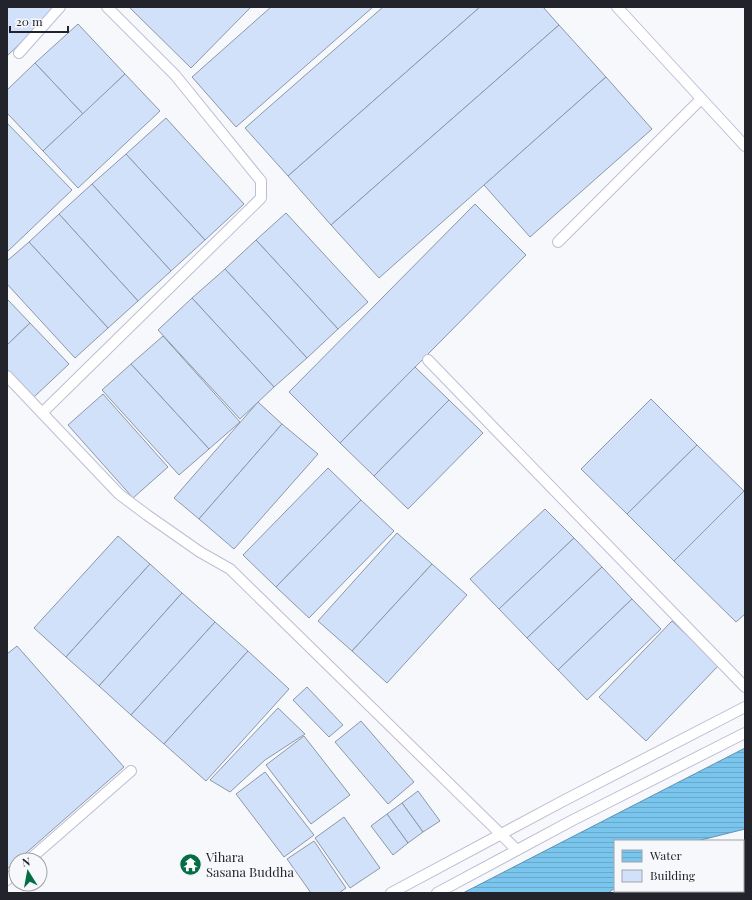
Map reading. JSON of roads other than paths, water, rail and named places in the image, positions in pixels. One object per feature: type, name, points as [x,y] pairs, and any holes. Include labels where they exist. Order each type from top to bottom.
[{"type":"lane","points":[[19,53],[60,7]]},
{"type":"lane","points":[[42,413],[261,198],[261,182],[174,75],[108,7]]},
{"type":"lane","points":[[617,7],[701,99],[744,142]]},
{"type":"lane","points":[[558,242],[701,99]]},
{"type":"lane","points":[[428,360],[745,687]]},
{"type":"lane","points":[[7,376],[119,494],[200,552],[230,569],[517,850]]},
{"type":"lane","points":[[391,893],[500,834],[745,707]]},
{"type":"lane","points":[[437,893],[517,850],[745,733]]},
{"type":"lane","points":[[38,852],[131,771]]},
{"type":"water","points":[[745,748],[745,829],[701,840],[614,840],[614,889],[608,893],[463,893]]},
{"type":"place","name":"Vihara Sasana Buddha","points":[[191,864]]}]
